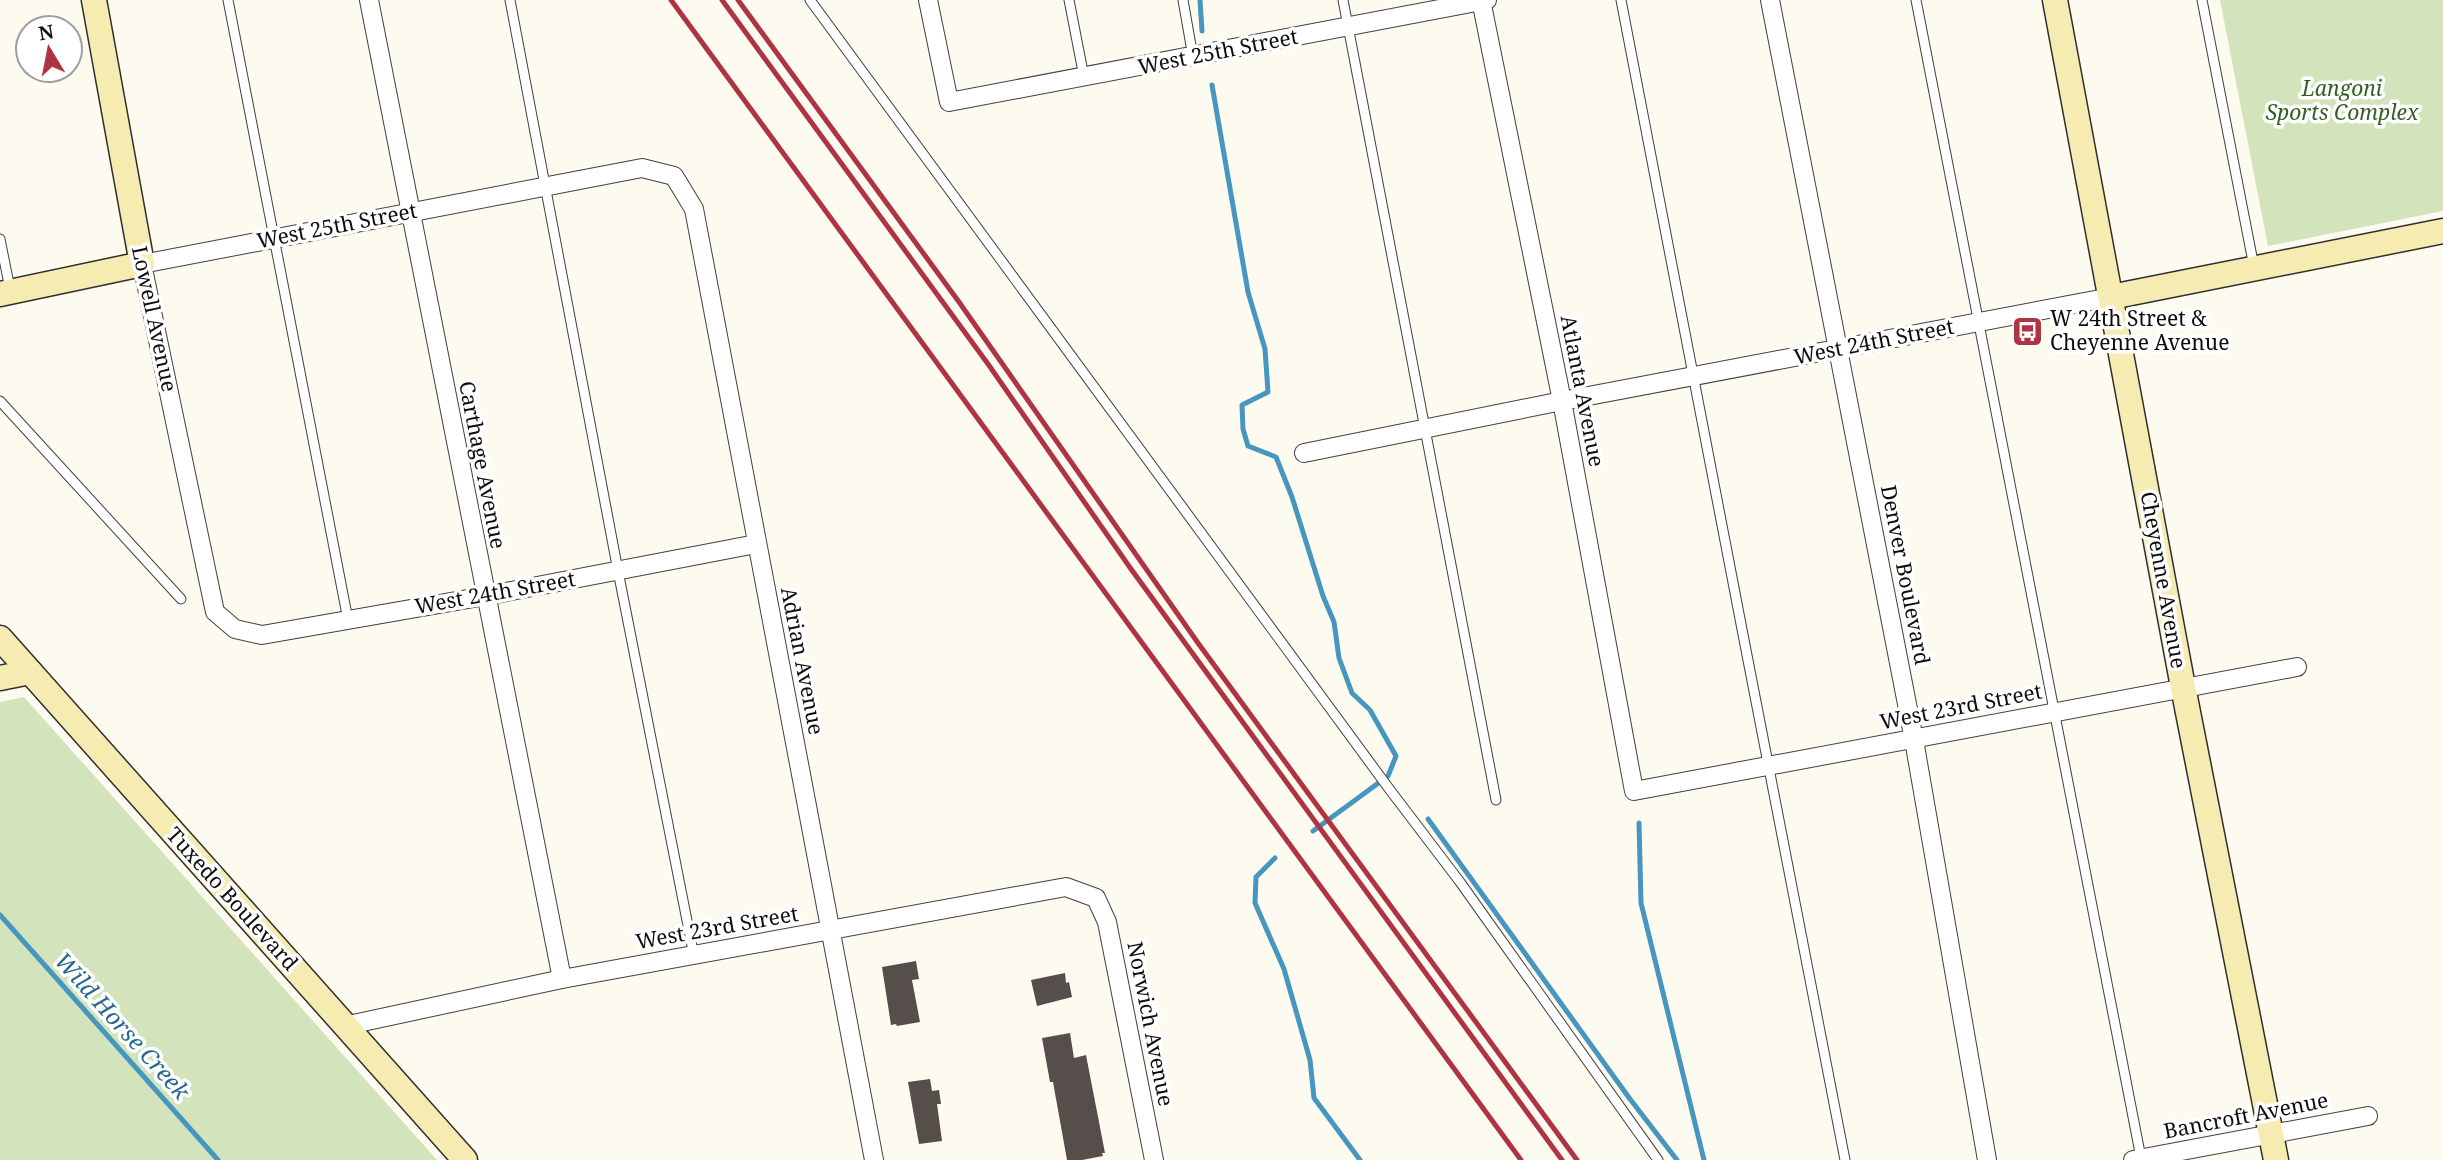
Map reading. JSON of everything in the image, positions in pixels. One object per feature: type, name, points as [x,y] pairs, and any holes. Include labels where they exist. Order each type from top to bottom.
[{"type":"street","name":"Lowell Avenue","points":[[93,0],[142,264],[215,612],[234,629]]},
{"type":"street","name":"Carthage Avenue","points":[[369,0],[562,979]]},
{"type":"street","name":"West 25th Street","points":[[928,0],[949,102],[1483,0]]},
{"type":"street","name":"Atlanta Avenue","points":[[1483,0],[1562,401],[1634,791]]},
{"type":"street","name":"Denver Boulevard","points":[[1770,0],[1914,740],[1987,1160]]},
{"type":"street","name":"Cheyenne Avenue","points":[[2055,0],[2183,687],[2276,1160]]},
{"type":"street","name":"West 25th Street","points":[[5,293],[409,211],[642,168],[674,176]]},
{"type":"street","name":"Adrian Avenue","points":[[674,176],[694,209],[874,1160]]},
{"type":"street","name":"West 24th Street","points":[[1304,453],[2443,231]]},
{"type":"street","name":"West 24th Street","points":[[234,629],[262,635],[756,544]]},
{"type":"street","name":"Tuxedo Boulevard","points":[[0,638],[465,1160]]},
{"type":"street","name":"West 23rd Street","points":[[1634,791],[2297,667]]},
{"type":"street","points":[[0,678],[30,672]]},
{"type":"street","name":"West 23rd Street","points":[[344,1026],[562,979],[1066,887],[1096,898]]},
{"type":"street","name":"Norwich Avenue","points":[[1096,898],[1108,922],[1154,1160]]},
{"type":"street","name":"Bancroft Avenue","points":[[2137,1159],[2368,1116]]},
{"type":"lane","points":[[228,0],[348,620]]},
{"type":"lane","points":[[510,0],[694,956]]},
{"type":"lane","points":[[810,0],[1483,914],[1658,1160]]},
{"type":"lane","points":[[1069,0],[1084,77]]},
{"type":"lane","points":[[1183,0],[1194,57]]},
{"type":"lane","points":[[1343,0],[1496,800]]},
{"type":"lane","points":[[1621,0],[1845,1160]]},
{"type":"lane","points":[[1916,0],[1980,322],[2137,1159]]},
{"type":"lane","points":[[2202,0],[2254,269]]},
{"type":"lane","points":[[0,239],[5,293]]},
{"type":"lane","points":[[0,401],[181,599]]},
{"type":"green space","name":"Langoni Sports Complex","points":[[2220,0],[2443,0],[2443,211],[2268,246]]},
{"type":"green space","points":[[24,697],[437,1160],[0,1160],[0,702]]},
{"type":"building","points":[[916,961],[919,979],[912,980],[920,1022],[891,1025],[882,967]]},
{"type":"building","points":[[1065,973],[1072,997],[1037,1006],[1031,980]]},
{"type":"building","points":[[1070,1033],[1074,1058],[1086,1055],[1105,1153],[1102,1153],[1103,1156],[1082,1160],[1067,1160],[1042,1038]]},
{"type":"building","points":[[930,1079],[932,1091],[939,1090],[941,1104],[937,1104],[942,1141],[919,1144],[908,1082]]},
{"type":"waterway","points":[[1200,0],[1202,31]]},
{"type":"waterway","points":[[1212,85],[1248,292],[1265,349],[1268,392],[1242,405],[1243,429],[1248,446],[1276,457],[1334,622],[1339,658],[1352,693],[1370,710],[1396,756],[1388,776],[1313,831]]},
{"type":"waterway","points":[[1428,819],[1677,1160]]},
{"type":"waterway","points":[[1639,823],[1641,903],[1704,1160]]},
{"type":"waterway","points":[[1275,858],[1256,877],[1255,903],[1284,969],[1310,1060],[1314,1098],[1360,1160]]},
{"type":"waterway","name":"Wild Horse Creek","points":[[0,915],[218,1160]]},
{"type":"railway","points":[[671,0],[1521,1160]]},
{"type":"railway","points":[[722,0],[988,364],[1131,569],[1562,1160]]},
{"type":"railway","points":[[738,0],[959,302],[1198,643],[1577,1160]]},
{"type":"place","name":"W 24th Street & Cheyenne Avenue","points":[[2027,331]]}]
